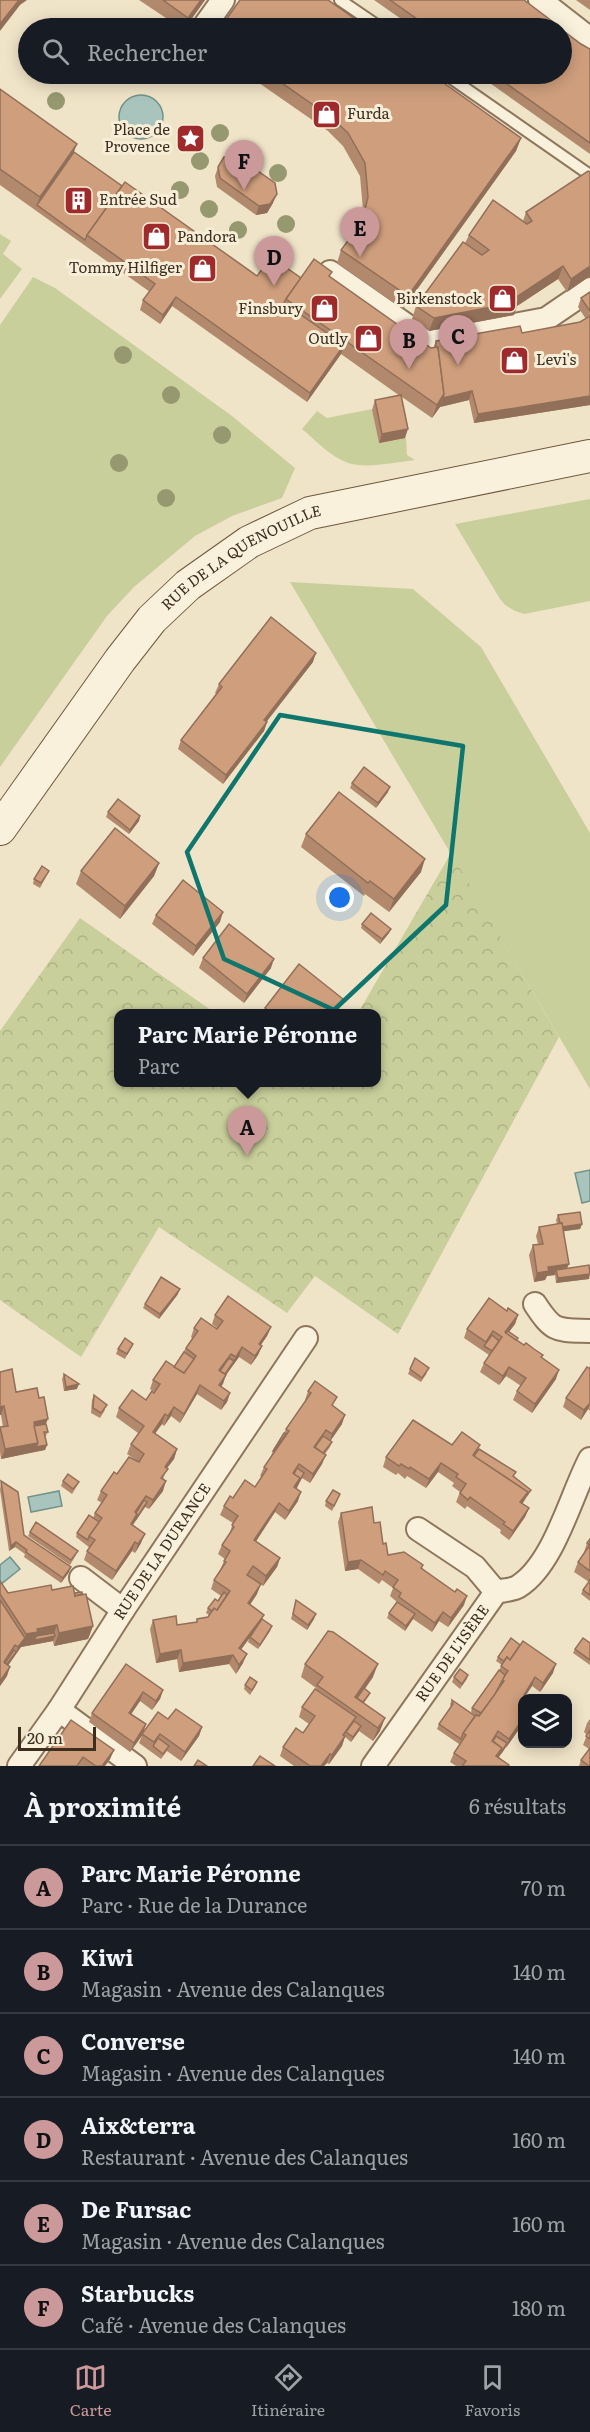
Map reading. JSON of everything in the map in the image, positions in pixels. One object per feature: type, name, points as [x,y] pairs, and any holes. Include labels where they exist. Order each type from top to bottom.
[{"type":"street","points":[[210,18],[224,0]]},
{"type":"street","points":[[540,0],[563,18]]},
{"type":"street","points":[[572,25],[590,39]]},
{"type":"street","points":[[330,272],[429,342],[546,319],[590,289]]},
{"type":"street","name":"RUE DE LA QUENOUILLE","points":[[0,829],[120,660],[152,619],[188,585],[249,542],[310,513],[590,456]]},
{"type":"street","points":[[535,1304],[545,1320],[558,1331],[590,1331],[590,1314]]},
{"type":"street","name":"RUE DE LA DURANCE","points":[[19,1766],[59,1710],[123,1610],[306,1338]]},
{"type":"street","name":"RUE DE L'ISÈRE","points":[[373,1766],[496,1592],[518,1587],[541,1564],[572,1504],[579,1479],[590,1459]]},
{"type":"street","points":[[418,1529],[474,1567],[496,1592]]},
{"type":"street","points":[[81,1578],[123,1610]]},
{"type":"street","points":[[59,1710],[135,1766]]},
{"type":"lane","points":[[340,0],[366,18]]},
{"type":"lane","points":[[459,84],[590,175]]},
{"type":"highlighted area","points":[[280,715],[463,746],[446,905],[334,1010],[224,959],[187,852]]},
{"type":"green space","points":[[0,234],[11,241],[3,254],[22,269],[0,299]]},
{"type":"green space","points":[[33,277],[55,288],[232,416],[295,468],[282,498],[232,516],[195,536],[134,587],[107,616],[0,767],[0,325]]},
{"type":"green space","points":[[372,409],[379,443],[406,437],[407,455],[415,460],[355,465],[329,453],[302,429],[317,411],[327,418]]},
{"type":"green space","points":[[590,499],[590,601],[524,614],[505,605],[500,599],[455,524]]},
{"type":"green space","points":[[290,582],[413,589],[481,647],[590,833],[590,1089]]},
{"type":"green space","points":[[451,853],[559,1037],[398,1334],[315,1276],[287,1313],[159,1227],[81,1357],[0,1300],[0,1031],[80,918],[209,1009],[114,1009],[114,1087],[381,1087],[381,1009],[360,1009]]},
{"type":"water","points":[[141,95],[157,101],[163,117],[157,133],[141,139],[125,133],[119,117],[125,101]]},
{"type":"water","points":[[590,1170],[590,1201],[582,1203],[575,1173]]},
{"type":"water","points":[[59,1491],[62,1506],[31,1512],[28,1497]]},
{"type":"water","points":[[10,1557],[20,1569],[0,1585],[0,1565]]},
{"type":"building","points":[[0,0],[19,0],[0,24]]},
{"type":"building","points":[[163,0],[201,0],[188,18]]},
{"type":"building","points":[[240,0],[328,0],[354,18],[227,18]]},
{"type":"building","points":[[390,0],[524,0],[548,18],[416,18]]},
{"type":"building","points":[[572,37],[590,49],[590,143],[507,84],[572,84]]},
{"type":"building","points":[[283,84],[445,84],[521,138],[408,296],[341,250],[362,222],[368,197],[365,163],[348,133],[332,118]]},
{"type":"building","points":[[0,89],[77,144],[40,197],[0,169]]},
{"type":"building","name":"Entrée Sud","points":[[74,152],[122,186],[85,240],[37,205]]},
{"type":"building","points":[[235,155],[275,183],[277,194],[270,204],[259,206],[220,178],[218,167],[224,157]]},
{"type":"building","points":[[588,171],[590,172],[590,266],[571,279],[563,266],[518,296],[518,302],[434,318],[416,306],[463,242],[482,255],[489,250],[469,235],[493,200],[527,224],[532,221],[526,212]]},
{"type":"building","points":[[125,182],[257,276],[271,257],[301,278],[284,303],[344,345],[310,393],[176,297],[163,315],[143,300],[155,284],[87,235]]},
{"type":"building","points":[[314,259],[332,272],[329,276],[431,348],[438,347],[444,394],[437,405],[286,299]]},
{"type":"building","points":[[590,292],[590,311],[581,298]]},
{"type":"building","points":[[590,316],[590,396],[478,414],[472,391],[443,398],[436,341],[520,326],[522,333],[580,322]]},
{"type":"building","points":[[401,395],[408,429],[382,434],[375,400]]},
{"type":"building","points":[[271,617],[316,653],[264,720],[267,722],[226,775],[181,740],[222,687],[219,684]]},
{"type":"building","points":[[364,767],[390,787],[378,803],[352,783]]},
{"type":"building","points":[[339,792],[425,859],[394,899],[370,881],[368,883],[306,834]]},
{"type":"building","points":[[118,799],[140,816],[130,830],[108,812]]},
{"type":"building","points":[[115,828],[159,863],[125,906],[81,871]]},
{"type":"building","points":[[42,866],[49,871],[41,883],[34,879]]},
{"type":"building","points":[[183,880],[223,912],[196,946],[156,915]]},
{"type":"building","points":[[371,913],[391,929],[382,939],[362,924]]},
{"type":"building","points":[[229,924],[274,959],[247,994],[203,958]]},
{"type":"building","points":[[299,964],[343,999],[335,1009],[265,1008]]},
{"type":"building","points":[[580,1212],[582,1224],[562,1227],[558,1215]]},
{"type":"building","points":[[562,1223],[569,1264],[548,1267],[549,1271],[537,1273],[533,1245],[543,1244],[539,1227]]},
{"type":"building","points":[[589,1265],[590,1274],[558,1278],[556,1270]]},
{"type":"building","points":[[161,1277],[180,1289],[160,1314],[145,1304]]},
{"type":"building","points":[[228,1296],[271,1327],[259,1344],[262,1346],[255,1356],[242,1347],[236,1357],[231,1354],[219,1370],[226,1375],[219,1385],[230,1393],[224,1401],[200,1385],[184,1414],[174,1407],[168,1416],[165,1414],[153,1432],[177,1449],[165,1467],[168,1469],[161,1478],[166,1481],[153,1500],[146,1496],[135,1512],[137,1514],[131,1524],[145,1534],[138,1544],[135,1542],[116,1571],[87,1551],[95,1540],[89,1536],[102,1518],[95,1513],[107,1495],[101,1491],[114,1472],[117,1474],[129,1457],[139,1462],[144,1454],[131,1444],[144,1426],[119,1408],[132,1390],[146,1400],[152,1391],[154,1393],[160,1384],[153,1380],[166,1361],[184,1373],[196,1356],[186,1348],[198,1331],[194,1328],[201,1318],[217,1329],[223,1321],[215,1315]]},
{"type":"building","points":[[489,1298],[507,1311],[508,1308],[518,1315],[505,1332],[524,1345],[526,1343],[559,1370],[535,1404],[517,1391],[526,1378],[509,1367],[503,1376],[484,1363],[502,1337],[493,1331],[486,1342],[467,1329]]},
{"type":"building","points":[[508,1331],[518,1338],[516,1340],[506,1333]]},
{"type":"building","points":[[492,1335],[499,1341],[492,1351],[484,1346]]},
{"type":"building","points":[[125,1338],[133,1344],[127,1354],[118,1349]]},
{"type":"building","points":[[184,1352],[194,1359],[184,1373],[174,1367]]},
{"type":"building","points":[[229,1358],[234,1361],[225,1374],[220,1371]]},
{"type":"building","points":[[415,1358],[429,1368],[422,1378],[410,1369]]},
{"type":"building","points":[[587,1367],[590,1369],[590,1403],[584,1410],[566,1398]]},
{"type":"building","points":[[12,1369],[16,1392],[37,1388],[39,1398],[44,1397],[48,1419],[34,1422],[38,1443],[5,1449],[0,1427],[8,1426],[4,1406],[0,1407],[0,1372]]},
{"type":"building","points":[[64,1374],[79,1384],[66,1387]]},
{"type":"building","points":[[315,1381],[337,1397],[332,1405],[345,1415],[332,1434],[326,1430],[314,1447],[326,1455],[313,1474],[299,1464],[293,1473],[300,1478],[294,1487],[301,1492],[289,1511],[279,1503],[254,1540],[280,1558],[266,1576],[253,1566],[247,1575],[261,1584],[248,1603],[264,1615],[239,1648],[247,1654],[239,1665],[233,1655],[183,1663],[181,1650],[160,1654],[153,1620],[176,1616],[177,1625],[197,1622],[197,1619],[208,1617],[214,1608],[217,1610],[230,1591],[214,1580],[226,1562],[224,1561],[230,1551],[222,1545],[234,1527],[232,1525],[238,1516],[224,1506],[230,1496],[233,1498],[245,1480],[255,1487],[267,1469],[264,1467],[289,1431],[286,1429],[311,1393],[308,1391]]},
{"type":"building","points":[[94,1395],[107,1405],[101,1413],[93,1408]]},
{"type":"building","points":[[413,1420],[452,1445],[462,1432],[480,1445],[473,1455],[528,1492],[520,1502],[529,1508],[513,1531],[503,1524],[505,1522],[470,1497],[468,1500],[460,1493],[466,1484],[456,1477],[458,1474],[441,1463],[429,1479],[410,1467],[409,1469],[401,1464],[399,1466],[386,1457]]},
{"type":"building","points":[[46,1424],[48,1432],[44,1432],[47,1445],[36,1447],[38,1443],[34,1426]]},
{"type":"building","points":[[284,1433],[286,1434],[273,1451]]},
{"type":"building","points":[[323,1436],[332,1442],[323,1453],[315,1447]]},
{"type":"building","points":[[479,1449],[516,1472],[513,1476],[531,1490],[526,1496],[528,1492],[474,1456]]},
{"type":"building","points":[[297,1468],[304,1473],[300,1480],[294,1474]]},
{"type":"building","points":[[68,1474],[79,1482],[73,1489],[63,1481]]},
{"type":"building","points":[[1,1481],[18,1492],[24,1535],[71,1567],[63,1578],[26,1552],[27,1550],[16,1542],[11,1546]]},
{"type":"building","points":[[333,1490],[340,1494],[334,1506],[326,1501]]},
{"type":"building","points":[[144,1500],[147,1502],[136,1519],[136,1513]]},
{"type":"building","points":[[372,1507],[374,1523],[380,1522],[383,1544],[386,1543],[388,1555],[404,1552],[423,1565],[421,1568],[455,1592],[457,1589],[467,1596],[451,1618],[443,1612],[435,1623],[399,1597],[401,1593],[393,1587],[398,1580],[385,1571],[383,1575],[361,1560],[348,1562],[341,1513]]},
{"type":"building","points":[[89,1515],[99,1522],[88,1540],[77,1533]]},
{"type":"building","points":[[36,1522],[78,1551],[71,1560],[30,1532]]},
{"type":"building","points":[[590,1545],[590,1571],[578,1562]]},
{"type":"building","points":[[590,1580],[590,1595],[583,1590]]},
{"type":"building","points":[[0,1581],[8,1593],[51,1585],[52,1590],[73,1586],[75,1596],[86,1594],[93,1626],[59,1633],[57,1625],[26,1634],[0,1594]]},
{"type":"building","points":[[224,1592],[227,1595],[217,1610],[214,1608],[212,1611],[208,1608],[215,1599],[218,1601]]},
{"type":"building","points":[[0,1600],[25,1638],[18,1647],[15,1645],[4,1662],[10,1667],[0,1681]]},
{"type":"building","points":[[296,1600],[316,1614],[308,1625],[293,1614]]},
{"type":"building","points":[[397,1602],[415,1614],[406,1626],[389,1613]]},
{"type":"building","points":[[262,1619],[272,1626],[260,1645],[250,1637]]},
{"type":"building","points":[[328,1631],[333,1632],[378,1664],[355,1697],[385,1718],[378,1728],[317,1685],[323,1677],[305,1664]]},
{"type":"building","points":[[54,1633],[55,1636],[35,1640],[36,1636]]},
{"type":"building","points":[[511,1638],[520,1645],[510,1660],[507,1657],[504,1661],[498,1657]]},
{"type":"building","points":[[583,1638],[590,1643],[590,1660],[575,1649]]},
{"type":"building","points":[[523,1641],[556,1664],[543,1683],[535,1677],[525,1694],[518,1694],[518,1726],[509,1739],[498,1731],[492,1741],[502,1748],[496,1756],[509,1765],[462,1766],[466,1761],[454,1753],[466,1735],[463,1733],[476,1715],[479,1716],[504,1681],[502,1680],[508,1671],[501,1666],[507,1657],[510,1660]]},
{"type":"building","points":[[14,1650],[16,1652],[7,1664],[5,1663]]},
{"type":"building","points":[[126,1664],[163,1690],[156,1701],[143,1692],[129,1713],[146,1724],[134,1743],[92,1713]]},
{"type":"building","points":[[460,1669],[468,1675],[462,1684],[454,1677]]},
{"type":"building","points":[[499,1670],[505,1675],[495,1694],[481,1713],[472,1708]]},
{"type":"building","points":[[250,1677],[257,1682],[252,1690],[245,1685]]},
{"type":"building","points":[[364,1688],[370,1693],[363,1702],[357,1698]]},
{"type":"building","points":[[315,1689],[356,1717],[332,1755],[330,1754],[321,1766],[310,1766],[283,1747],[296,1728],[303,1733],[315,1716],[302,1707]]},
{"type":"building","points":[[452,1700],[475,1716],[461,1739],[439,1724],[453,1704]]},
{"type":"building","points":[[176,1709],[202,1727],[185,1752],[160,1734],[154,1742],[142,1734],[158,1712],[168,1719]]},
{"type":"building","points":[[71,1720],[114,1750],[102,1766],[96,1766],[83,1757],[77,1766],[39,1766]]},
{"type":"building","points":[[354,1721],[361,1726],[353,1737],[346,1732]]},
{"type":"building","points":[[496,1736],[507,1743],[501,1753],[502,1748],[493,1741]]},
{"type":"building","points":[[158,1738],[169,1746],[163,1754],[153,1746]]},
{"type":"building","points":[[590,1748],[590,1766],[589,1766],[581,1760]]},
{"type":"building","points":[[260,1756],[275,1766],[253,1766]]},
{"type":"building","points":[[198,1760],[207,1766],[194,1766]]},
{"type":"place","name":"Furda","points":[[326,114]]},
{"type":"place","name":"Place de Provence","points":[[191,139]]},
{"type":"place","name":"Starbucks","points":[[244,190]]},
{"type":"place","name":"Entrée Sud","points":[[78,200]]},
{"type":"place","name":"Pandora","points":[[156,237]]},
{"type":"place","name":"De Fursac","points":[[360,257]]},
{"type":"place","name":"Tommy Hilfiger","points":[[203,268]]},
{"type":"place","name":"Aix&terra","points":[[274,286]]},
{"type":"place","name":"Birkenstock","points":[[503,299]]},
{"type":"place","name":"Finsbury","points":[[324,309]]},
{"type":"place","name":"Outly","points":[[369,339]]},
{"type":"place","name":"Levi's","points":[[515,360]]},
{"type":"place","name":"Converse","points":[[458,365]]},
{"type":"place","name":"Kiwi","points":[[409,369]]},
{"type":"place","name":"Parc Marie Péronne","points":[[247,1156]]}]
